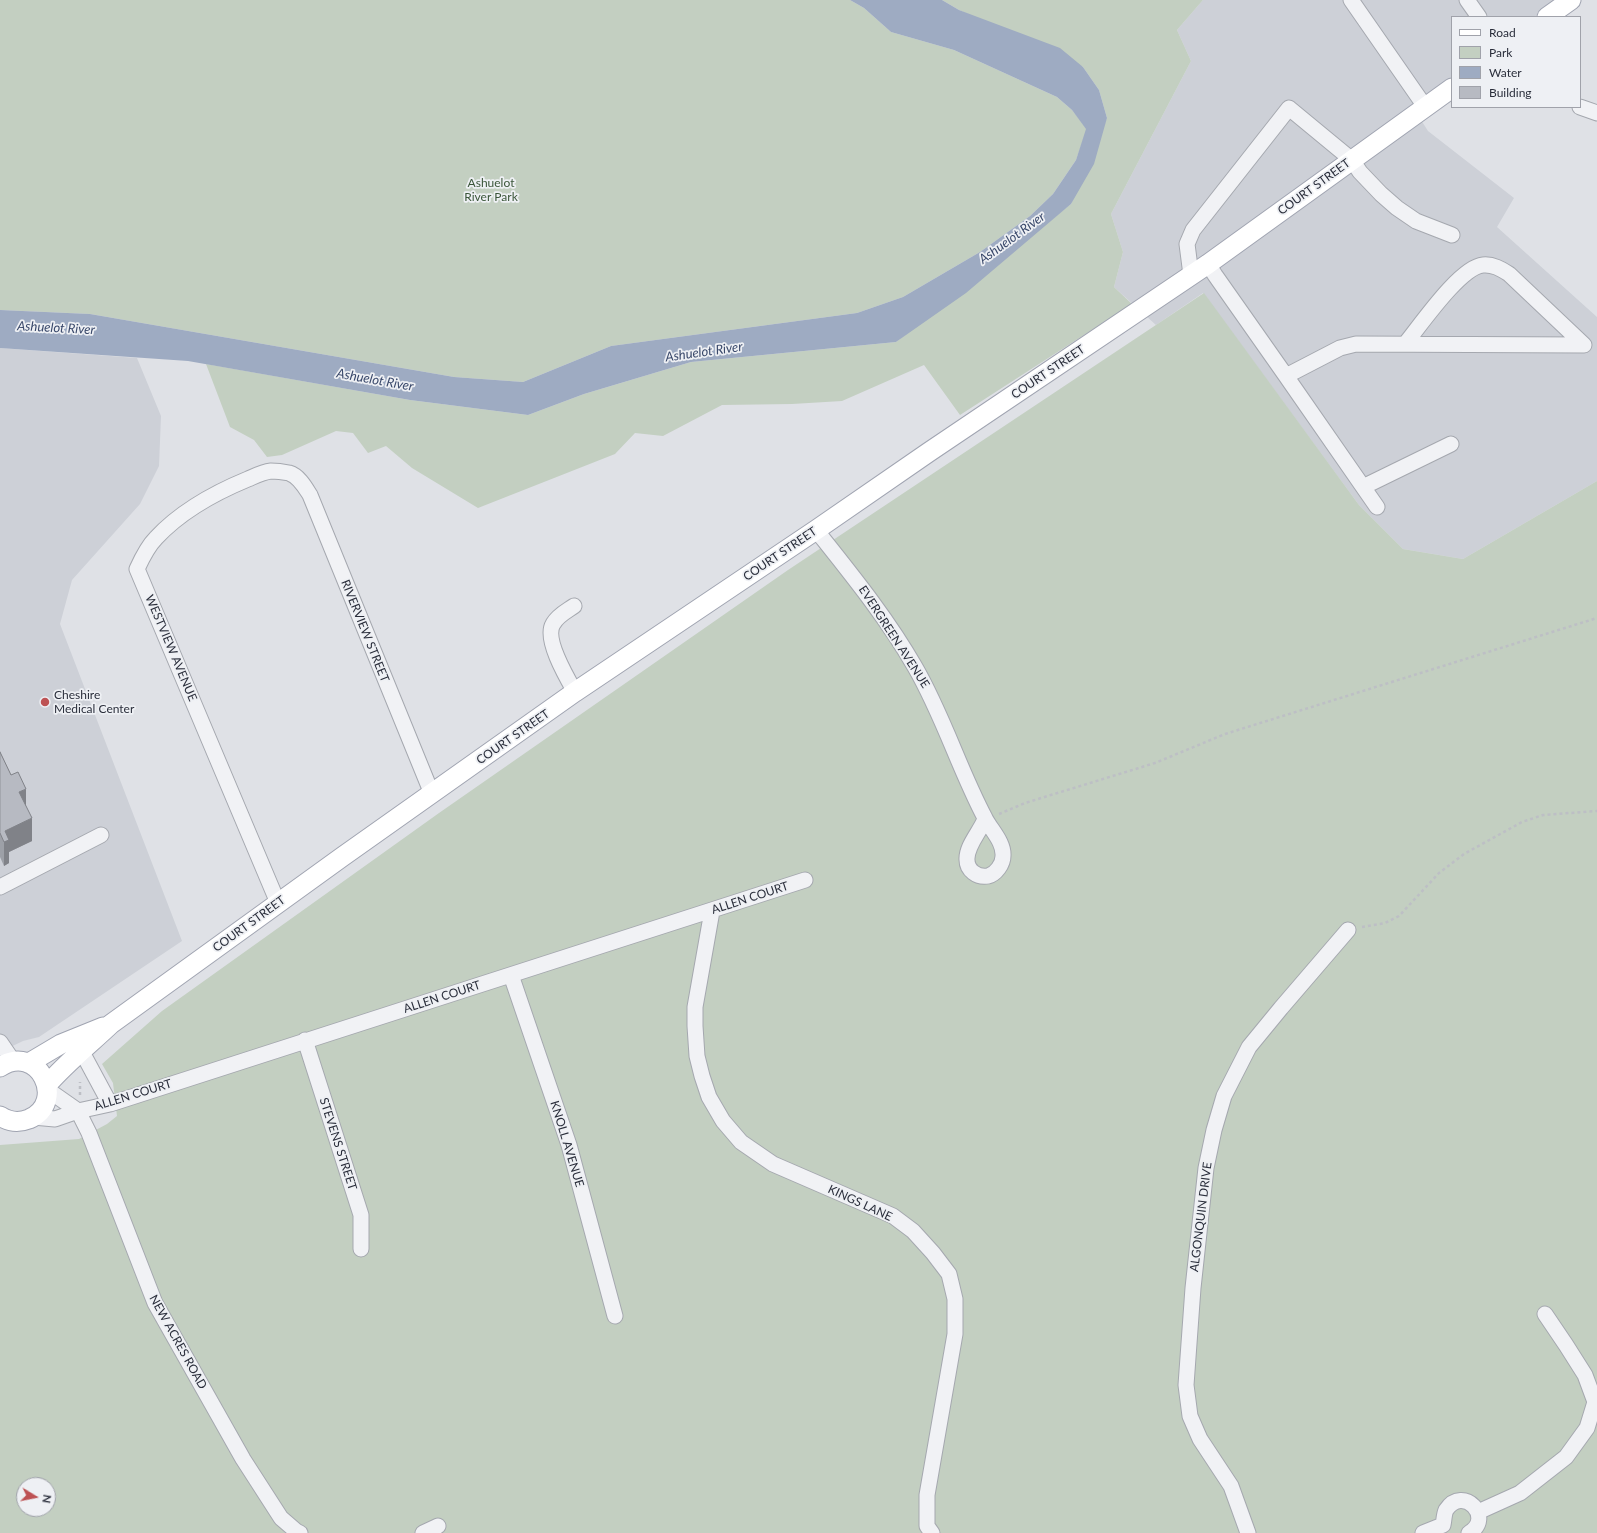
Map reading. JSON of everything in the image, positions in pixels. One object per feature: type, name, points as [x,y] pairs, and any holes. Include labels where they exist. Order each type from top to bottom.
[{"type":"main road","points":[[1548,16],[1571,0]]},
{"type":"main road","name":"COURT STREET","points":[[33,1117],[40,1112],[47,1098],[47,1087],[60,1070],[82,1052],[111,1024],[278,903],[575,692],[1208,264],[1451,89]]},
{"type":"main road","name":"COURT STREET","points":[[14,1064],[111,1024]]},
{"type":"main road","points":[[14,1064],[40,1072],[47,1087]]},
{"type":"main road","points":[[2,1119],[15,1122],[24,1121],[33,1117]]},
{"type":"street","points":[[1351,0],[1426,108]]},
{"type":"street","points":[[1467,0],[1478,16]]},
{"type":"street","points":[[1581,107],[1597,113]]},
{"type":"street","points":[[1191,275],[1186,244],[1193,230],[1289,108],[1352,160],[1360,172],[1380,194],[1397,208],[1416,220],[1452,235]]},
{"type":"street","points":[[1208,264],[1377,507]]},
{"type":"street","points":[[1286,376],[1340,348],[1356,344],[1405,344],[1584,344],[1509,274],[1496,266],[1483,264],[1471,269],[1451,286],[1405,344]]},
{"type":"street","points":[[1363,487],[1451,444]]},
{"type":"street","name":"WESTVIEW AVENUE","points":[[278,903],[137,569],[144,555],[155,539],[172,523],[204,500],[233,485],[271,471],[291,473]]},
{"type":"street","name":"RIVERVIEW STREET","points":[[291,473],[301,482],[310,495],[432,794]]},
{"type":"street","name":"EVERGREEN AVENUE","points":[[816,530],[857,580],[915,667],[930,695],[985,819]]},
{"type":"street","points":[[574,606],[559,616],[552,625],[551,636],[564,673],[575,692]]},
{"type":"street","points":[[0,887],[101,835]]},
{"type":"street","name":"ALLEN COURT","points":[[47,1087],[79,1104],[110,1104],[805,880]]},
{"type":"street","name":"KINGS LANE","points":[[712,911],[695,1007],[695,1026],[697,1056],[702,1076],[710,1097],[723,1121],[741,1142],[773,1164],[893,1216],[913,1231],[933,1253],[949,1274],[955,1299],[955,1334],[927,1495],[927,1526],[932,1533]]},
{"type":"street","name":"ALGONQUIN DRIVE","points":[[1248,1533],[1232,1486],[1200,1439],[1190,1416],[1186,1385],[1193,1288],[1206,1168],[1214,1130],[1224,1096],[1249,1047],[1348,930]]},
{"type":"street","name":"KNOLL AVENUE","points":[[511,975],[569,1145],[615,1316]]},
{"type":"street","name":"STEVENS STREET","points":[[305,1040],[361,1215],[361,1249]]},
{"type":"street","points":[[0,1042],[14,1064]]},
{"type":"street","points":[[82,1052],[110,1104]]},
{"type":"street","name":"ALLEN COURT","points":[[33,1117],[54,1119],[79,1104]]},
{"type":"street","name":"NEW ACRES ROAD","points":[[79,1104],[89,1134],[155,1303],[244,1459],[282,1518],[300,1533]]},
{"type":"street","points":[[1478,1512],[1520,1493],[1566,1457],[1587,1428],[1595,1402],[1585,1375],[1545,1314]]},
{"type":"street","points":[[1423,1533],[1447,1529],[1445,1511],[1454,1502],[1463,1500],[1474,1505],[1478,1512],[1479,1521],[1475,1530],[1469,1533]]},
{"type":"street","points":[[423,1533],[438,1526]]},
{"type":"path","points":[[985,819],[1025,803],[1155,763],[1226,734],[1597,618]]},
{"type":"path","points":[[1348,930],[1385,923],[1399,916],[1439,873],[1458,859],[1522,822],[1543,815],[1597,811]]},
{"type":"path","points":[[78,1077],[80,1083],[79,1104]]},
{"type":"shaded area","points":[[1203,0],[1558,0],[1535,16],[1451,16],[1451,78],[1412,106],[1428,131],[1514,198],[1497,227],[1597,317],[1597,481],[1463,559],[1403,549],[1359,505],[1203,293],[1156,325],[1114,287],[1123,252],[1111,214],[1191,61],[1177,30]]},
{"type":"shaded area","name":"Cheshire Medical Center","points":[[0,348],[137,358],[161,416],[159,466],[140,504],[72,580],[60,624],[182,941],[39,1037],[23,1041],[0,1052]]},
{"type":"green space","name":"Ashuelot River Park","points":[[0,0],[850,0],[864,8],[891,32],[954,50],[1057,97],[1072,110],[1087,129],[1076,160],[1053,194],[1030,216],[980,252],[903,297],[857,313],[611,346],[523,382],[454,377],[90,314],[0,310]]},
{"type":"green space","points":[[942,0],[1203,0],[1177,30],[1191,61],[1111,214],[1123,252],[1114,287],[1132,304],[960,415],[924,365],[842,401],[792,404],[722,405],[663,436],[635,433],[615,454],[478,508],[412,468],[386,446],[368,453],[353,433],[336,431],[282,455],[267,457],[254,440],[230,427],[206,364],[410,400],[528,415],[584,394],[691,362],[896,342],[1071,204],[1107,118],[1099,90],[1083,67],[959,10]]},
{"type":"green space","points":[[1204,293],[1359,505],[1403,549],[1463,559],[1597,481],[1597,1533],[0,1533],[0,1145],[79,1139],[107,1124],[117,1116],[113,1083],[102,1064],[162,1011],[439,813],[788,570]]},
{"type":"water","name":"Ashuelot River","points":[[850,0],[942,0],[959,10],[1060,48],[1083,67],[1099,90],[1107,118],[1094,164],[1071,204],[966,293],[896,342],[691,362],[584,394],[528,415],[410,400],[188,361],[0,348],[0,310],[90,314],[454,377],[523,382],[611,346],[857,313],[903,297],[980,252],[1030,216],[1053,194],[1076,160],[1086,129],[1072,110],[1057,97],[954,50],[891,32],[864,8]]},
{"type":"building","points":[[0,752],[11,775],[18,772],[26,789],[19,792],[32,818],[5,831],[9,840],[4,842],[0,833]]},
{"type":"place","name":"Cheshire Medical Center","points":[[45,702]]}]
